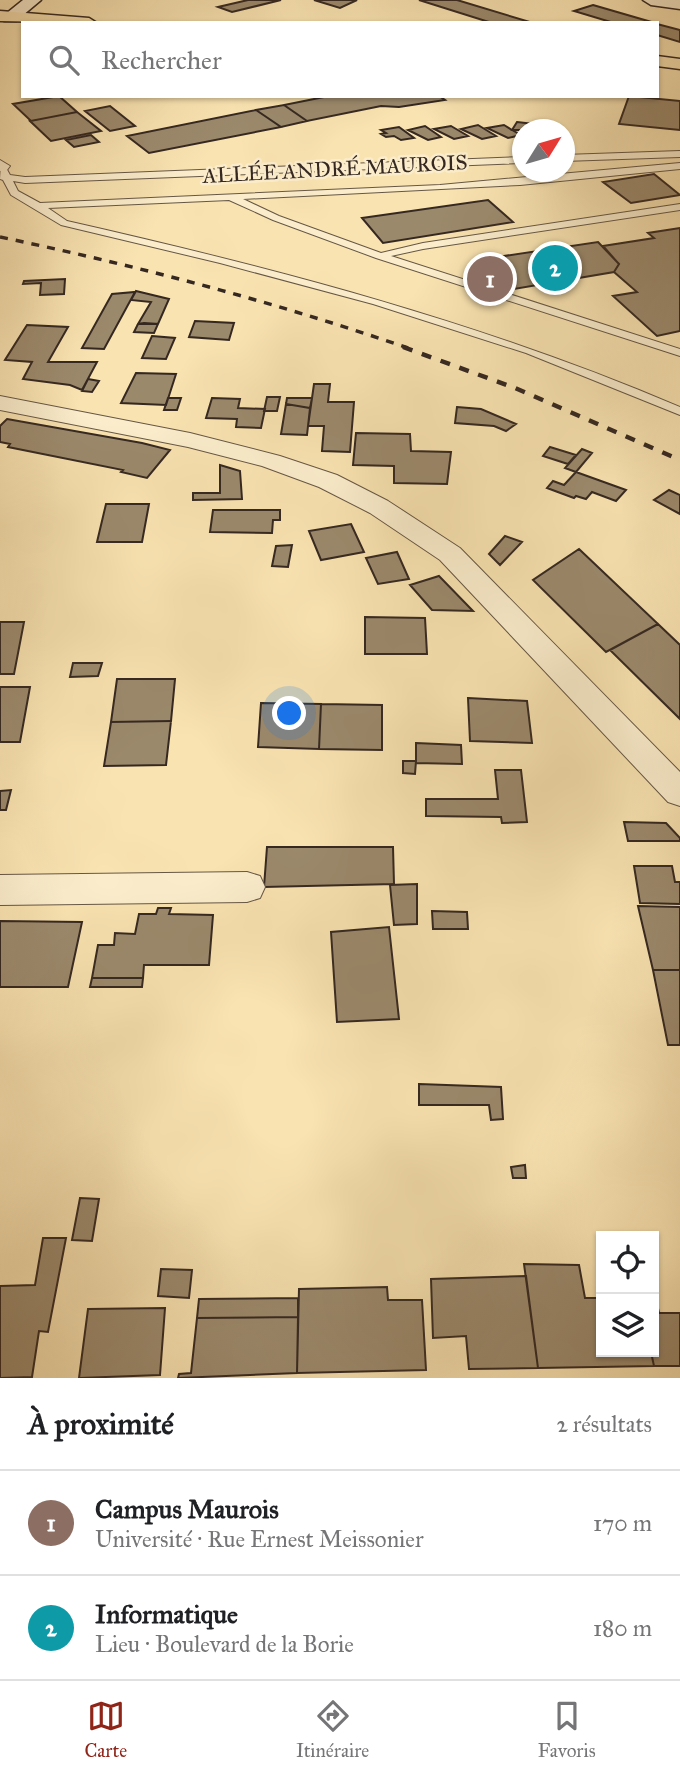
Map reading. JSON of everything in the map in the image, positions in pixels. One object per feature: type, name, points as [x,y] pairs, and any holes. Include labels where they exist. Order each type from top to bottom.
[{"type":"main road","points":[[13,10],[62,21]]},
{"type":"main road","points":[[659,61],[680,64]]},
{"type":"main road","points":[[659,72],[680,75]]},
{"type":"street","points":[[651,0],[680,4]]},
{"type":"street","points":[[0,2],[13,10]]},
{"type":"street","points":[[0,403],[190,440],[271,461],[328,481],[379,507],[450,555],[680,793]]},
{"type":"street","points":[[0,890],[247,887]]},
{"type":"lane","points":[[575,158],[680,154]]},
{"type":"lane","name":"ALLÉE ANDRÉ MAUROIS","points":[[2,171],[25,180],[512,160]]},
{"type":"lane","points":[[392,165],[402,172]]},
{"type":"lane","name":"ALLÉE ANDRÉ MAUROIS","points":[[2,171],[14,193],[38,206],[594,177],[680,166]]},
{"type":"lane","points":[[412,180],[422,187]]},
{"type":"lane","points":[[230,197],[275,218],[380,256],[680,353]]},
{"type":"lane","points":[[38,206],[64,223],[252,266],[424,314],[595,373],[680,411]]},
{"type":"lane","points":[[380,256],[423,246],[680,207]]},
{"type":"building","points":[[248,0],[281,0],[232,12],[218,7]]},
{"type":"building","points":[[314,0],[357,0],[340,8]]},
{"type":"building","points":[[419,0],[457,0],[526,21],[486,21]]},
{"type":"building","points":[[593,5],[648,21],[607,21],[574,11]]},
{"type":"building","points":[[659,25],[680,30],[680,42],[659,36]]},
{"type":"building","points":[[61,98],[77,112],[31,121],[13,104]]},
{"type":"building","points":[[319,98],[445,100],[399,107],[381,106],[307,121],[284,105]]},
{"type":"building","points":[[628,98],[680,101],[680,130],[619,124]]},
{"type":"building","points":[[284,105],[307,121],[281,127],[256,110]]},
{"type":"building","points":[[110,106],[135,126],[110,131],[85,111]]},
{"type":"building","points":[[256,110],[281,127],[149,153],[127,136]]},
{"type":"building","points":[[77,112],[101,131],[51,141],[30,121]]},
{"type":"building","points":[[478,125],[496,136],[482,139],[461,129]]},
{"type":"building","points":[[504,125],[512,130],[512,137],[508,138],[487,128]]},
{"type":"building","points":[[425,126],[441,137],[428,140],[408,130]]},
{"type":"building","points":[[451,126],[468,136],[454,139],[434,129]]},
{"type":"building","points":[[399,127],[414,138],[401,140],[381,134],[386,133],[381,130]]},
{"type":"building","points":[[91,135],[99,142],[74,147],[66,140]]},
{"type":"building","points":[[654,174],[680,195],[631,203],[603,182]]},
{"type":"building","points":[[488,200],[513,222],[383,243],[362,218]]},
{"type":"building","points":[[680,228],[680,331],[657,336],[613,296],[637,292],[614,272],[619,264],[603,246],[654,238],[648,233]]},
{"type":"building","points":[[598,242],[619,264],[614,272],[514,289],[484,259]]},
{"type":"building","points":[[65,279],[64,294],[40,295],[41,283],[23,284],[24,281]]},
{"type":"building","points":[[136,291],[169,299],[158,324],[138,324],[151,302],[131,300]]},
{"type":"building","points":[[135,292],[104,349],[82,348],[112,294]]},
{"type":"building","points":[[195,321],[234,323],[229,340],[189,337]]},
{"type":"building","points":[[138,324],[158,324],[154,333],[134,332]]},
{"type":"building","points":[[27,325],[68,327],[48,362],[97,362],[82,390],[70,385],[23,379],[32,362],[5,360]]},
{"type":"building","points":[[152,336],[175,338],[166,359],[142,358]]},
{"type":"building","points":[[136,373],[176,374],[166,405],[121,403]]},
{"type":"building","points":[[88,379],[99,381],[92,392],[82,391]]},
{"type":"building","points":[[314,384],[330,384],[328,402],[354,402],[350,452],[322,451],[324,426],[308,426]]},
{"type":"building","points":[[267,397],[280,397],[277,411],[264,411]]},
{"type":"building","points":[[168,398],[181,398],[177,410],[164,410]]},
{"type":"building","points":[[212,398],[240,399],[238,408],[265,409],[261,428],[236,427],[237,419],[206,418]]},
{"type":"building","points":[[287,398],[312,398],[310,408],[286,404]]},
{"type":"building","points":[[286,404],[310,408],[307,435],[281,434]]},
{"type":"building","points":[[457,407],[481,409],[516,424],[506,431],[494,426],[455,423]]},
{"type":"building","points":[[7,419],[170,450],[147,478],[121,472],[123,470],[8,447],[10,444],[0,442],[0,426]]},
{"type":"building","points":[[356,433],[410,434],[411,451],[451,452],[447,484],[394,483],[394,466],[353,465]]},
{"type":"building","points":[[550,447],[576,455],[568,464],[543,456]]},
{"type":"building","points":[[582,449],[592,453],[576,472],[565,468]]},
{"type":"building","points":[[220,465],[240,471],[242,499],[193,500],[193,493],[220,493]]},
{"type":"building","points":[[576,472],[626,490],[616,501],[592,492],[586,499],[576,496],[574,498],[547,488],[553,481],[564,485]]},
{"type":"building","points":[[669,490],[680,495],[680,514],[654,500]]},
{"type":"building","points":[[106,504],[149,504],[142,542],[97,542]]},
{"type":"building","points":[[213,510],[280,510],[280,520],[273,520],[272,533],[210,532]]},
{"type":"building","points":[[351,524],[364,552],[321,560],[309,531]]},
{"type":"building","points":[[505,536],[522,542],[500,565],[489,554]]},
{"type":"building","points":[[292,545],[288,567],[272,566],[276,546]]},
{"type":"building","points":[[579,549],[658,624],[606,652],[533,580]]},
{"type":"building","points":[[397,552],[409,579],[378,584],[366,558]]},
{"type":"building","points":[[439,576],[473,611],[432,610],[410,585]]},
{"type":"building","points":[[365,617],[425,618],[427,654],[365,654]]},
{"type":"building","points":[[0,622],[24,622],[14,674],[0,674]]},
{"type":"building","points":[[658,624],[680,645],[680,719],[610,650]]},
{"type":"building","points":[[73,663],[102,663],[98,676],[70,677]]},
{"type":"building","points":[[117,679],[175,679],[171,721],[111,722]]},
{"type":"building","points":[[0,687],[30,687],[20,742],[0,742]]},
{"type":"building","points":[[468,698],[527,701],[532,743],[470,741]]},
{"type":"building","points":[[261,703],[321,704],[319,749],[258,747]]},
{"type":"building","points":[[321,704],[382,705],[382,750],[319,749]]},
{"type":"building","points":[[171,721],[166,765],[104,766],[111,722]]},
{"type":"building","points":[[416,743],[461,745],[462,764],[416,763]]},
{"type":"building","points":[[403,761],[416,761],[415,774],[403,773]]},
{"type":"building","points":[[495,770],[521,770],[527,822],[502,823],[501,817],[426,816],[426,799],[498,799]]},
{"type":"building","points":[[11,790],[6,810],[0,810],[0,791]]},
{"type":"building","points":[[624,822],[666,823],[680,841],[628,841]]},
{"type":"building","points":[[267,847],[393,847],[394,884],[264,887]]},
{"type":"building","points":[[634,866],[672,866],[675,882],[680,882],[680,904],[640,903]]},
{"type":"building","points":[[417,884],[417,924],[394,925],[390,885]]},
{"type":"building","points":[[638,906],[680,907],[680,970],[653,970]]},
{"type":"building","points":[[158,908],[171,908],[169,914],[213,915],[209,965],[144,965],[143,978],[92,978],[98,945],[114,945],[115,933],[135,934],[139,914],[156,914]]},
{"type":"building","points":[[432,911],[467,912],[468,929],[433,929]]},
{"type":"building","points":[[0,921],[82,922],[68,987],[0,987]]},
{"type":"building","points":[[389,927],[399,1019],[337,1022],[331,932]]},
{"type":"building","points":[[653,970],[680,970],[680,1045],[668,1045]]},
{"type":"building","points":[[92,978],[143,978],[142,987],[90,987]]},
{"type":"building","points":[[419,1084],[501,1087],[503,1119],[491,1120],[489,1105],[419,1105]]},
{"type":"building","points":[[525,1165],[526,1178],[513,1178],[511,1167]]},
{"type":"building","points":[[80,1198],[99,1199],[92,1241],[72,1240]]},
{"type":"building","points":[[43,1238],[66,1238],[48,1332],[39,1331],[32,1377],[0,1378],[0,1286],[35,1285]]},
{"type":"building","points":[[524,1264],[579,1265],[585,1298],[596,1298],[596,1357],[652,1357],[654,1366],[538,1368]]},
{"type":"building","points":[[161,1269],[192,1270],[189,1298],[158,1296]]},
{"type":"building","points":[[526,1276],[538,1368],[469,1369],[466,1336],[433,1338],[431,1279]]},
{"type":"building","points":[[387,1287],[388,1300],[422,1300],[426,1370],[297,1373],[299,1289]]},
{"type":"building","points":[[298,1298],[298,1317],[197,1318],[199,1299]]},
{"type":"building","points":[[165,1308],[160,1375],[79,1378],[88,1309]]},
{"type":"building","points":[[659,1313],[680,1313],[680,1366],[654,1366],[652,1357],[659,1357]]},
{"type":"building","points":[[298,1317],[297,1373],[178,1378],[179,1374],[191,1373],[197,1318]]},
{"type":"railway","points":[[0,237],[206,286],[408,348]]},
{"type":"railway","points":[[403,347],[515,388],[680,460]]},
{"type":"place","name":"Informatique","points":[[555,268]]},
{"type":"place","name":"Campus Maurois","points":[[490,279]]}]
